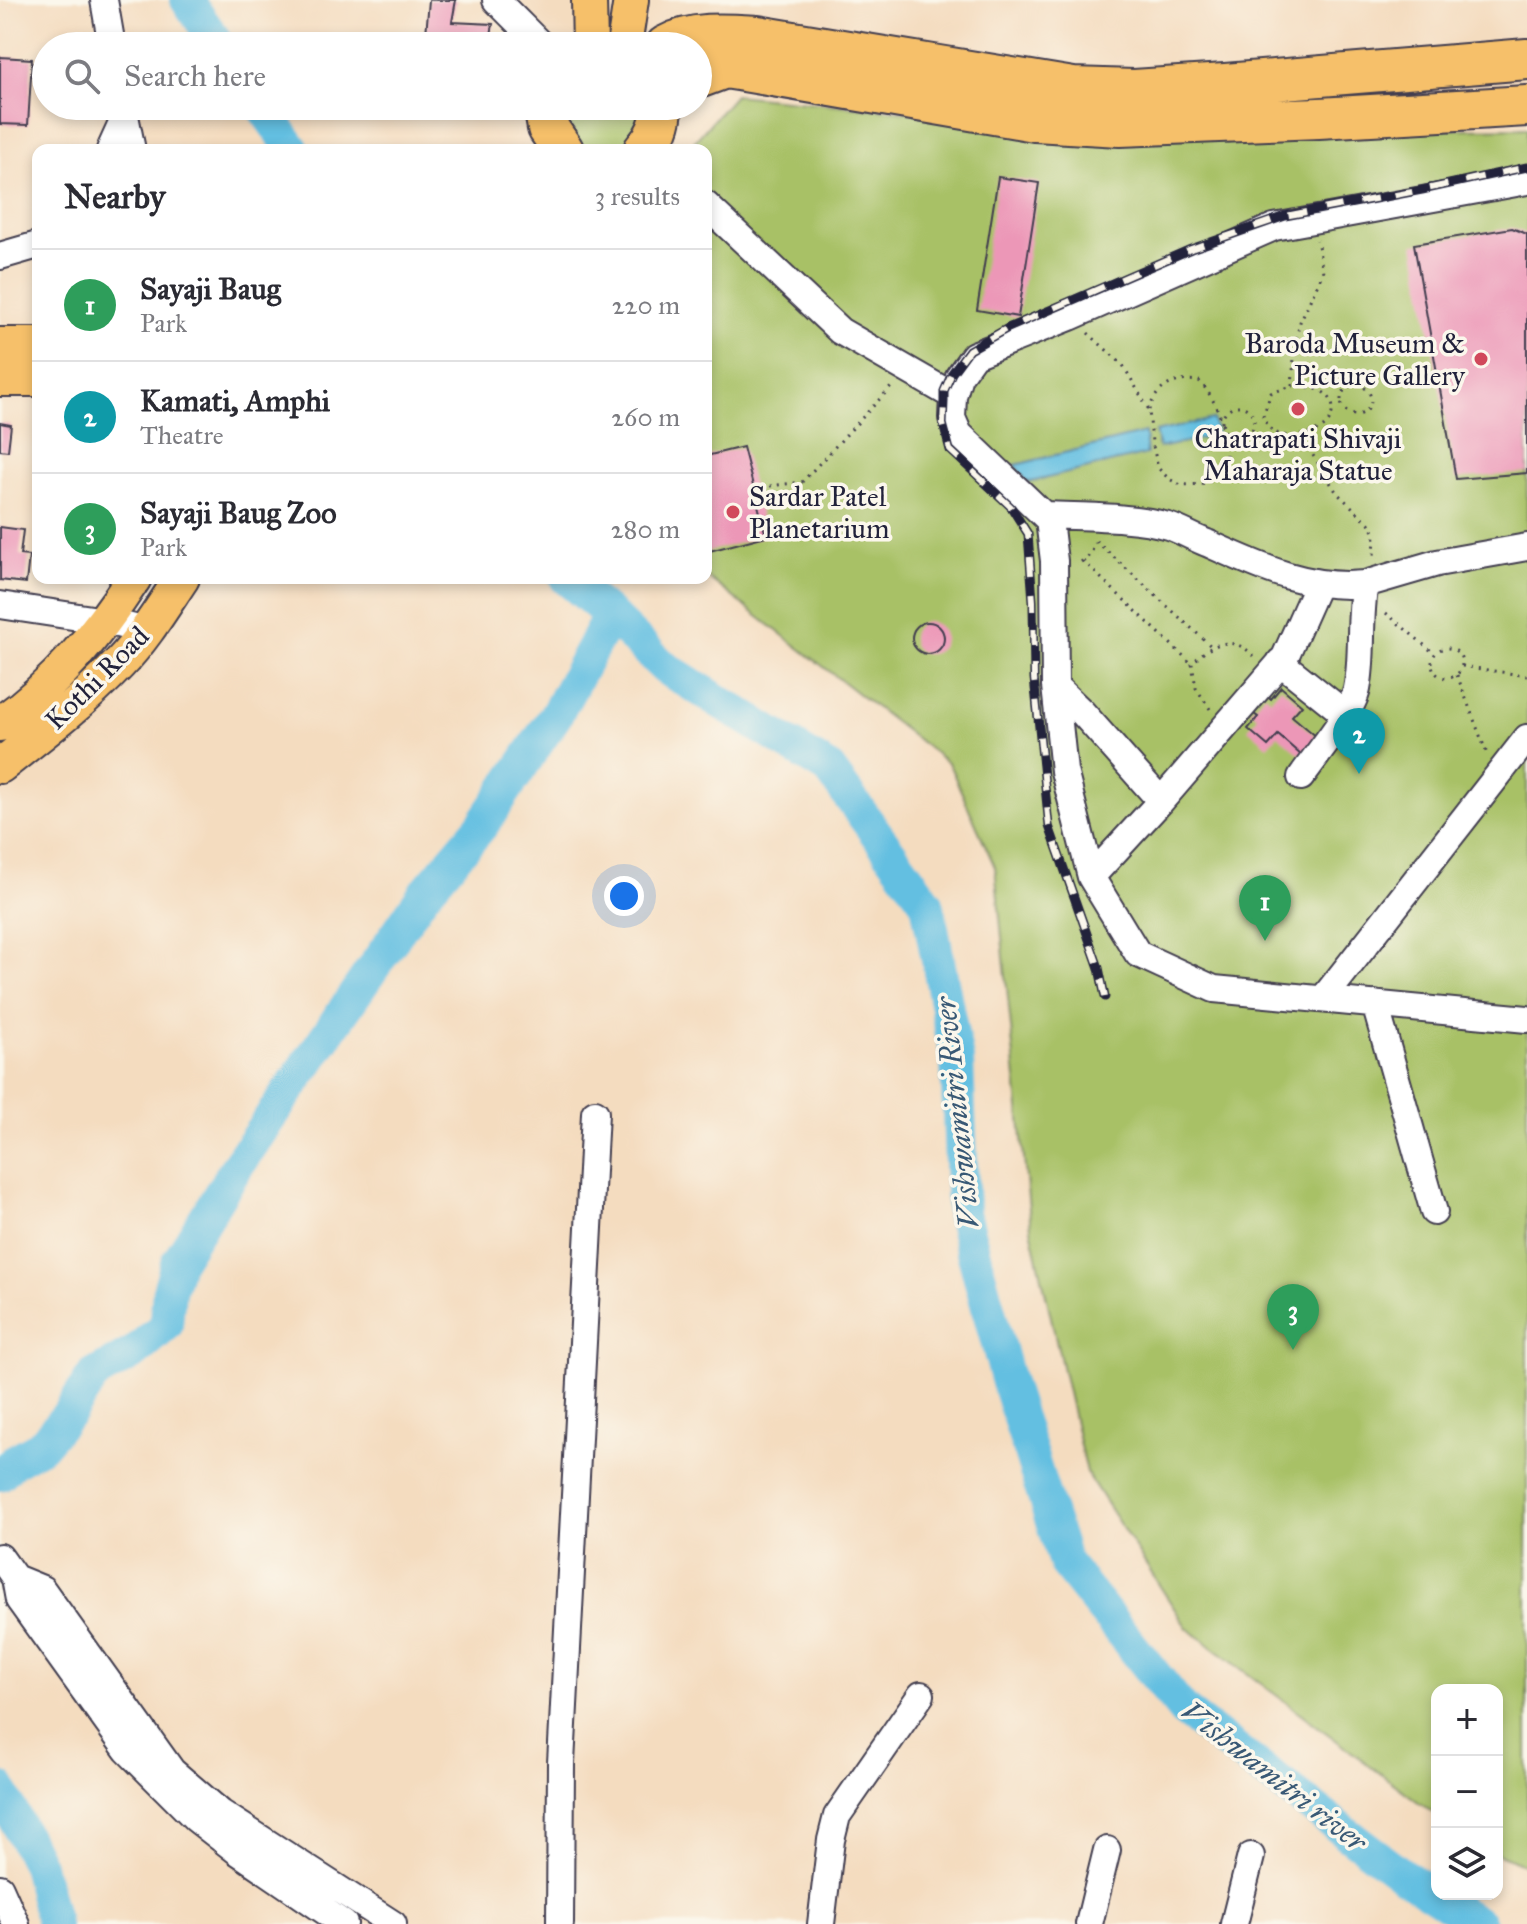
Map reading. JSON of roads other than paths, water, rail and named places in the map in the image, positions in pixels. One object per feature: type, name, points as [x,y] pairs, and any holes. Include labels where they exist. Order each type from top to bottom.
[{"type":"highway","points":[[712,35],[757,36],[1047,86],[1134,90],[1527,59]]},
{"type":"highway","points":[[712,73],[725,68],[1035,121],[1120,126],[1527,106]]},
{"type":"highway","points":[[0,348],[32,348]]},
{"type":"highway","points":[[0,376],[32,376]]},
{"type":"main road","points":[[589,0],[590,32]]},
{"type":"main road","points":[[626,32],[631,0]]},
{"type":"main road","name":"Kothi Road","points":[[0,724],[50,684],[81,653],[130,584]]},
{"type":"main road","name":"Kothi Road","points":[[0,766],[89,693],[119,664],[147,631],[178,584]]},
{"type":"street","points":[[104,0],[110,32]]},
{"type":"street","points":[[496,0],[528,32]]},
{"type":"street","points":[[112,144],[121,120]]},
{"type":"street","points":[[126,120],[131,144]]},
{"type":"street","points":[[1527,181],[1274,227],[1070,317],[974,355],[959,376],[953,396],[952,418],[959,434],[1049,520],[1054,561],[1055,686],[1064,771],[1091,877],[1138,954],[1214,989],[1527,1019]]},
{"type":"street","points":[[712,211],[840,331],[953,396]]},
{"type":"street","points":[[0,256],[32,247]]},
{"type":"street","points":[[1038,507],[1095,529],[1167,526],[1268,570],[1342,586],[1366,586],[1437,563],[1527,547]]},
{"type":"street","points":[[1091,877],[1275,668],[1307,611],[1318,583]]},
{"type":"street","points":[[1301,777],[1345,714],[1357,691],[1366,586]]},
{"type":"street","points":[[4,611],[105,621],[147,631]]},
{"type":"street","points":[[1275,668],[1345,714]]},
{"type":"street","points":[[1055,686],[1161,801]]},
{"type":"street","points":[[1323,999],[1527,738]]},
{"type":"street","points":[[1375,1004],[1434,1212]]},
{"type":"street","points":[[560,1924],[561,1763],[595,1113]]},
{"type":"street","points":[[7,1568],[42,1589],[172,1771],[221,1813],[393,1924]]},
{"type":"street","points":[[7,1568],[19,1600],[127,1750],[196,1819],[344,1924]]},
{"type":"street","points":[[821,1924],[831,1840],[837,1816],[921,1695]]},
{"type":"street","points":[[1089,1924],[1107,1850]]},
{"type":"street","points":[[1234,1924],[1251,1856]]},
{"type":"street","points":[[304,1897],[322,1877]]},
{"type":"street","points":[[0,1888],[16,1924]]},
{"type":"water","points":[[1213,419],[1217,435],[1159,448],[1155,432]]},
{"type":"water","points":[[1145,433],[1147,454],[1031,482],[1026,481],[1015,465]]},
{"type":"waterway","name":"Vishwamitri River","points":[[187,0],[209,32]]},
{"type":"waterway","name":"Vishwamitri River","points":[[272,120],[289,144]]},
{"type":"waterway","name":"Vishwamitri River","points":[[573,584],[665,668],[829,769],[927,903],[957,1060],[963,1214],[1009,1386],[1065,1563],[1184,1711],[1404,1876],[1479,1924]]},
{"type":"waterway","points":[[0,1474],[14,1461],[41,1446],[70,1412],[93,1376],[135,1352],[166,1325],[169,1291],[177,1263],[239,1163],[423,895],[483,824],[556,715],[610,615]]},
{"type":"waterway","points":[[0,1788],[38,1865],[53,1924]]},
{"type":"railway","points":[[1105,997],[1099,968],[1049,826],[1034,678],[1028,534],[1011,507],[950,450],[943,424],[944,391],[952,373],[969,350],[1008,328],[1191,249],[1285,216],[1527,167]]},
{"type":"place","name":"Baroda Museum & Picture Gallery","points":[[1481,359]]},
{"type":"place","name":"Chatrapati Shivaji Maharaja Statue","points":[[1298,409]]},
{"type":"place","name":"Sardar Patel Planetarium","points":[[733,512]]},
{"type":"place","name":"Kamati, Amphi","points":[[1359,774]]},
{"type":"place","name":"Sayaji Baug","points":[[1265,941]]},
{"type":"place","name":"Sayaji Baug Zoo","points":[[1293,1350]]},
{"type":"water label","name":"Vishwamitri river","points":[[1274,1776]]}]
